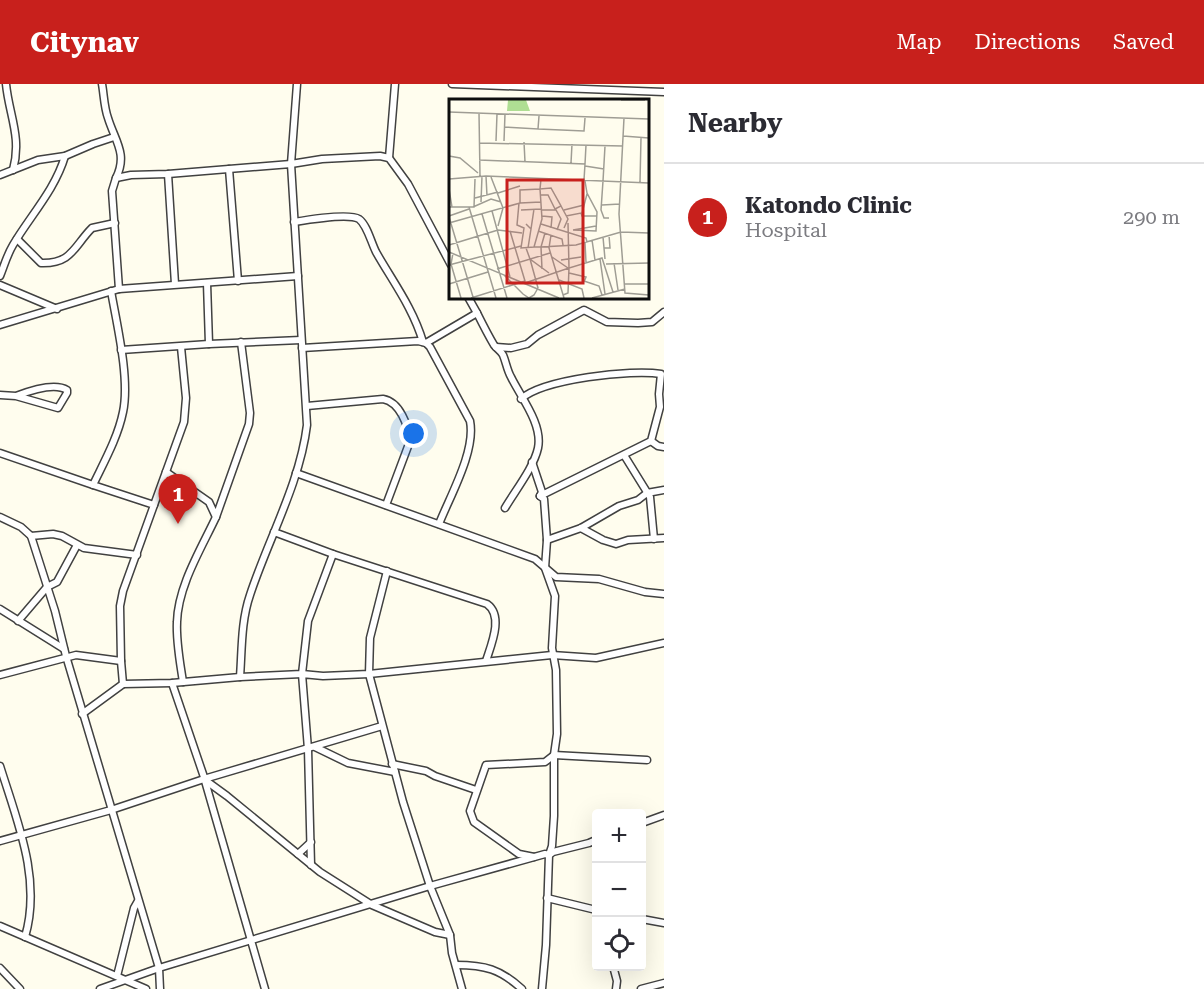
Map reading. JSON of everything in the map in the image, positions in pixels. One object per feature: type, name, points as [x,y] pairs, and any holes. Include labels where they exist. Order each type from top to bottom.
[{"type":"street","points":[[6,84],[15,124],[18,154],[13,170]]},
{"type":"street","points":[[102,84],[107,115],[120,148],[122,167],[112,191],[119,289]]},
{"type":"street","points":[[240,677],[244,618],[249,596],[305,444],[308,406],[291,164],[297,84]]},
{"type":"street","points":[[395,84],[389,158],[408,184],[449,261]]},
{"type":"street","points":[[452,84],[664,92]]},
{"type":"street","points":[[0,175],[49,157],[65,156],[114,137]]},
{"type":"street","points":[[18,154],[29,163]]},
{"type":"street","points":[[0,276],[17,239],[44,200],[62,167],[65,156]]},
{"type":"street","points":[[116,178],[291,164],[322,159],[380,156],[389,158]]},
{"type":"street","points":[[122,167],[131,175]]},
{"type":"street","points":[[229,169],[238,280]]},
{"type":"street","points":[[168,174],[175,284]]},
{"type":"street","points":[[294,222],[344,217],[354,217],[361,221],[376,252],[413,313],[424,342],[430,347],[470,421],[469,447],[439,524]]},
{"type":"street","points":[[17,239],[41,263],[48,263],[75,252],[92,228],[115,223]]},
{"type":"street","points":[[0,325],[119,289],[298,276]]},
{"type":"street","points":[[207,283],[209,344]]},
{"type":"street","points":[[0,285],[57,309]]},
{"type":"street","points":[[93,485],[120,427],[124,410],[121,350],[111,291]]},
{"type":"street","points":[[469,298],[495,348],[502,354],[509,374],[520,391],[521,399],[529,407],[538,433],[538,447],[532,462],[505,508]]},
{"type":"street","points":[[495,348],[527,345],[538,335],[584,310],[607,322],[638,323],[652,322],[664,312]]},
{"type":"street","points":[[121,350],[241,342],[302,344],[424,342],[477,313]]},
{"type":"street","points":[[183,682],[177,620],[181,598],[198,553],[216,517],[249,424],[250,413],[241,342]]},
{"type":"street","points":[[123,684],[120,606],[123,591],[184,422],[186,409],[181,347]]},
{"type":"street","points":[[521,399],[533,390],[603,374],[663,374],[659,394],[662,404],[651,441],[540,496]]},
{"type":"street","points":[[0,395],[16,396],[58,408],[67,390],[61,387],[16,396]]},
{"type":"street","points":[[308,406],[383,399],[394,402],[409,433],[410,441],[386,505]]},
{"type":"street","points":[[651,441],[664,447]]},
{"type":"street","points":[[0,453],[154,505]]},
{"type":"street","points":[[624,455],[651,500],[654,538]]},
{"type":"street","points":[[532,462],[542,492],[540,496]]},
{"type":"street","points":[[166,472],[209,502],[216,517]]},
{"type":"street","points":[[296,473],[535,559],[553,575],[560,578],[599,579],[645,592],[664,594]]},
{"type":"street","points":[[547,540],[581,528],[619,506],[638,500],[646,493],[664,489]]},
{"type":"street","points":[[540,496],[544,499],[547,540],[545,568],[555,596],[552,655],[556,670],[557,723],[554,755],[554,816],[552,846],[549,855],[542,989]]},
{"type":"street","points":[[209,502],[222,501]]},
{"type":"street","points":[[0,517],[21,527],[31,536],[159,968],[160,989]]},
{"type":"street","points":[[581,528],[616,544],[628,540],[664,538]]},
{"type":"street","points":[[274,532],[333,554],[487,604],[494,612],[495,621],[486,661]]},
{"type":"street","points":[[31,536],[53,534],[62,536],[77,545],[97,550],[137,555]]},
{"type":"street","points":[[18,621],[46,587],[57,582],[77,545]]},
{"type":"street","points":[[311,865],[311,748],[302,674],[308,621],[333,554]]},
{"type":"street","points":[[387,571],[370,638],[369,674],[392,764],[430,886],[450,934],[452,953],[462,989]]},
{"type":"street","points":[[0,609],[64,649]]},
{"type":"street","points":[[82,714],[123,684],[302,674],[323,676],[369,674],[552,655],[596,658],[664,643]]},
{"type":"street","points":[[0,675],[66,656],[84,655],[121,661]]},
{"type":"street","points":[[172,683],[253,940],[265,989]]},
{"type":"street","points":[[0,841],[111,810],[382,726]]},
{"type":"street","points":[[311,748],[348,763],[395,772]]},
{"type":"street","points":[[538,857],[519,854],[474,822],[470,812],[486,765],[545,762],[554,755],[647,760]]},
{"type":"street","points":[[392,764],[426,771],[476,790]]},
{"type":"street","points":[[0,766],[29,868],[31,913],[25,937]]},
{"type":"street","points":[[204,780],[311,865],[372,905],[435,932],[450,934]]},
{"type":"street","points":[[646,822],[664,815]]},
{"type":"street","points":[[298,854],[311,842]]},
{"type":"street","points":[[100,989],[159,968],[430,886],[592,842]]},
{"type":"street","points":[[547,898],[592,909]]},
{"type":"street","points":[[117,976],[134,908],[138,901]]},
{"type":"street","points":[[646,920],[664,923]]},
{"type":"street","points":[[0,926],[146,989]]},
{"type":"street","points":[[456,964],[494,969],[509,977],[522,989]]},
{"type":"street","points":[[0,969],[20,989]]},
{"type":"street","points":[[614,971],[616,989]]},
{"type":"street","points":[[641,989],[664,983]]},
{"type":"place","name":"Katondo Clinic","points":[[178,524]]}]
